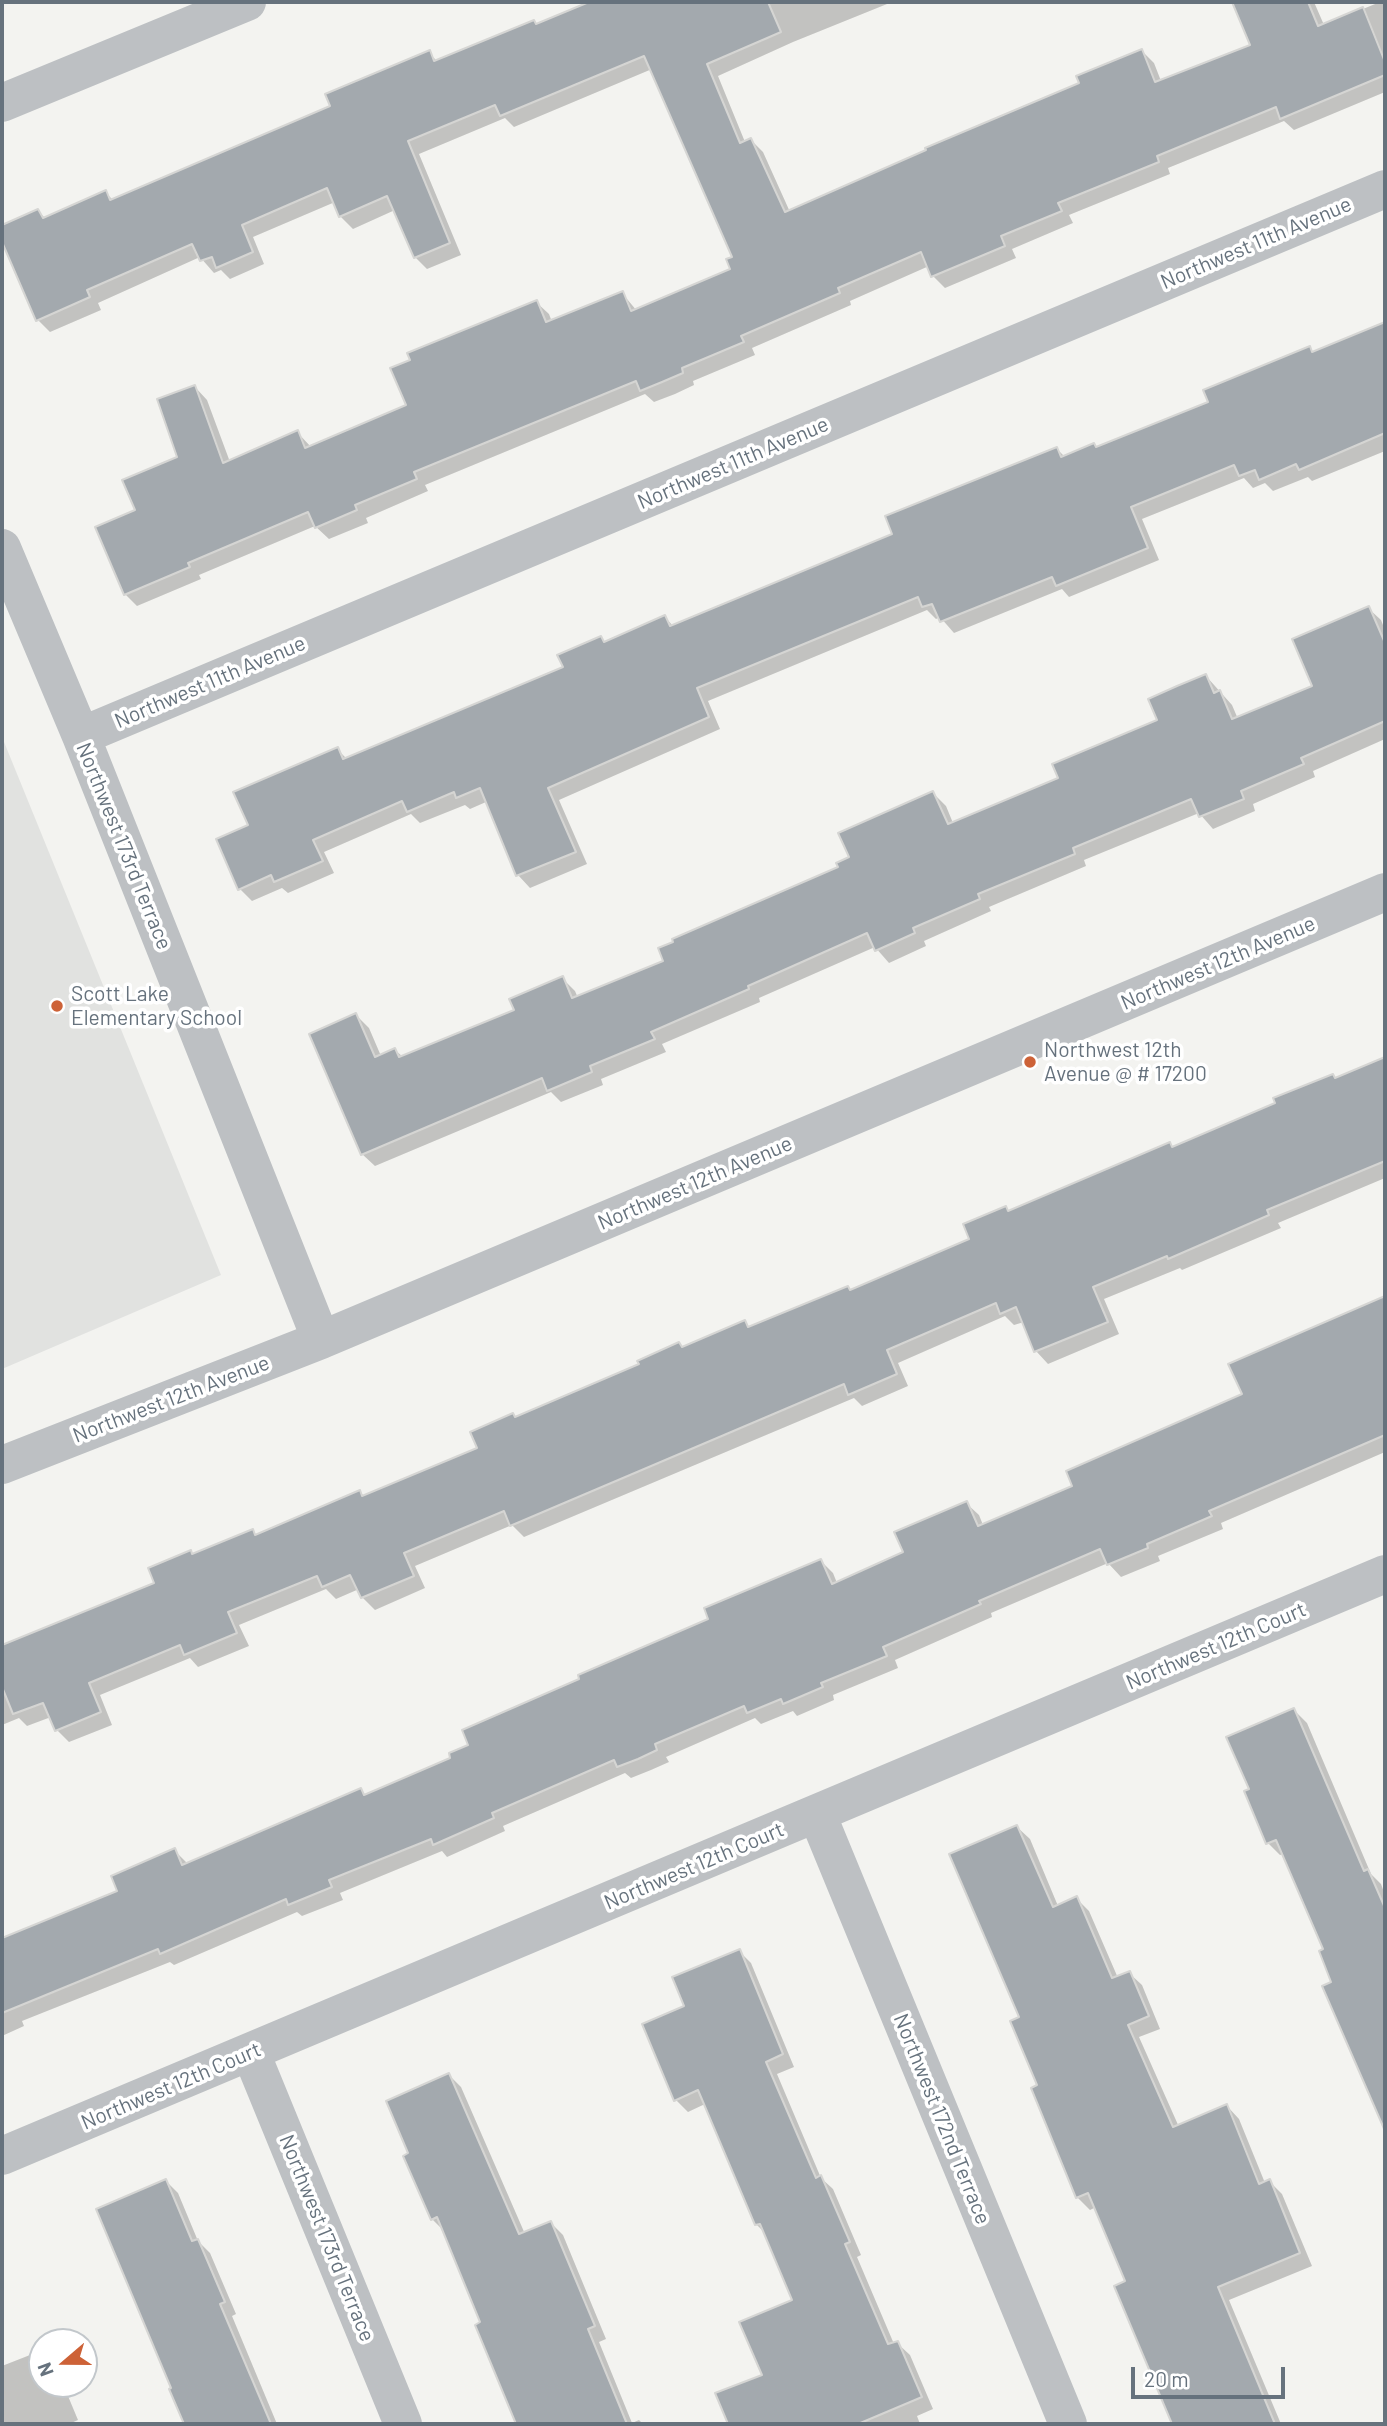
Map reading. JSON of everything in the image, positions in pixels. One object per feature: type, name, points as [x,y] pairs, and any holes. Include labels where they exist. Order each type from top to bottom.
[{"type":"street","points":[[2,103],[247,2]]},
{"type":"street","name":"Northwest 11th Avenue","points":[[80,736],[1385,189]]},
{"type":"street","name":"Northwest 173rd Terrace","points":[[2,548],[80,736],[321,1340]]},
{"type":"street","name":"Northwest 12th Avenue","points":[[2,1465],[321,1340],[1385,892]]},
{"type":"street","name":"Northwest 12th Court","points":[[2,2156],[1385,1574]]},
{"type":"street","name":"Northwest 172nd Terrace","points":[[817,1814],[1068,2424]]},
{"type":"street","name":"Northwest 173rd Terrace","points":[[251,2053],[403,2424]]},
{"type":"shaded area","name":"Scott Lake Elementary School","points":[[2,737],[221,1275],[2,1369]]},
{"type":"building","points":[[589,2],[768,2],[781,32],[707,64],[740,143],[751,138],[785,212],[926,150],[925,148],[1079,83],[1076,76],[1142,49],[1155,82],[1250,45],[1232,2],[1308,2],[1318,26],[1363,7],[1385,62],[1385,75],[1280,119],[1276,107],[1157,156],[1159,162],[1058,203],[1062,211],[1001,236],[1005,246],[931,277],[921,252],[838,288],[840,293],[741,336],[744,342],[682,368],[683,373],[640,391],[636,381],[414,472],[417,479],[355,505],[357,510],[315,528],[308,512],[188,563],[190,567],[124,595],[95,527],[135,510],[122,480],[177,457],[157,399],[195,385],[223,463],[298,430],[305,448],[406,405],[390,368],[410,360],[407,353],[537,300],[546,322],[623,291],[631,311],[730,269],[726,259],[732,257],[644,56],[500,116],[495,105],[408,141],[450,243],[414,258],[387,196],[339,217],[327,188],[242,225],[253,252],[216,268],[212,257],[200,261],[192,244],[87,290],[90,297],[36,321],[2,242],[2,225],[38,209],[43,218],[106,190],[110,200],[330,106],[325,94],[430,50],[434,61],[534,20],[536,24]]},
{"type":"building","points":[[1385,322],[1385,433],[1299,470],[1296,464],[1259,480],[1255,470],[1239,476],[1234,465],[1131,507],[1148,548],[1056,586],[1052,577],[940,622],[932,604],[922,607],[918,597],[697,688],[709,717],[548,788],[576,852],[516,876],[480,788],[456,798],[454,792],[407,812],[402,801],[313,840],[323,861],[274,882],[271,875],[238,890],[216,839],[248,825],[233,792],[338,747],[343,759],[563,667],[557,655],[601,636],[604,642],[665,615],[670,626],[892,534],[885,516],[1057,447],[1061,457],[1094,443],[1096,447],[1208,402],[1203,390],[1310,346],[1312,352]]},
{"type":"building","points":[[1369,606],[1385,643],[1385,721],[1301,758],[1304,764],[1241,791],[1244,799],[1199,817],[1191,799],[1073,848],[1075,854],[978,894],[980,899],[913,928],[915,933],[875,951],[867,933],[651,1032],[655,1039],[590,1066],[592,1072],[547,1091],[542,1078],[361,1155],[309,1034],[356,1013],[375,1057],[395,1048],[399,1057],[514,1010],[509,999],[563,976],[572,998],[663,961],[658,948],[673,942],[672,939],[838,867],[836,863],[849,857],[838,833],[933,791],[948,824],[1058,778],[1052,764],[1157,720],[1148,699],[1177,686],[1206,674],[1214,693],[1220,690],[1232,719],[1312,686],[1292,639]]},
{"type":"building","points":[[1385,1057],[1385,1161],[1267,1210],[1269,1215],[1168,1259],[1167,1256],[1093,1287],[1108,1322],[1034,1352],[1016,1307],[1000,1314],[996,1303],[887,1350],[897,1374],[848,1395],[844,1384],[510,1526],[504,1511],[404,1553],[414,1576],[361,1598],[350,1575],[322,1587],[317,1576],[228,1612],[237,1633],[184,1655],[180,1645],[89,1683],[101,1712],[55,1731],[43,1703],[13,1714],[2,1687],[2,1645],[154,1583],[148,1568],[191,1550],[192,1554],[253,1529],[255,1535],[360,1490],[362,1496],[477,1448],[470,1432],[513,1413],[515,1417],[639,1364],[637,1361],[679,1342],[682,1347],[745,1320],[748,1327],[848,1286],[850,1290],[969,1239],[963,1224],[1006,1206],[1008,1211],[1170,1142],[1172,1147],[1275,1103],[1273,1098],[1333,1074],[1335,1078]]},
{"type":"building","points":[[1385,1296],[1385,1435],[1209,1511],[1212,1516],[1147,1544],[1148,1548],[1107,1565],[1100,1549],[979,1601],[981,1604],[883,1647],[887,1656],[821,1683],[823,1687],[783,1704],[781,1699],[747,1713],[744,1706],[655,1744],[657,1750],[638,1759],[617,1767],[614,1760],[492,1813],[494,1818],[433,1845],[431,1839],[329,1880],[332,1887],[288,1905],[286,1899],[160,1954],[158,1949],[2,2013],[2,1938],[117,1891],[111,1876],[175,1848],[182,1865],[361,1788],[364,1795],[450,1758],[449,1753],[468,1745],[462,1730],[579,1679],[578,1675],[708,1619],[704,1608],[821,1559],[832,1584],[903,1552],[894,1532],[967,1501],[978,1526],[1072,1486],[1066,1471],[1242,1394],[1228,1364]]},
{"type":"building","points":[[1294,1708],[1364,1871],[1368,1869],[1385,1908],[1385,2131],[1322,1986],[1331,1982],[1319,1951],[1323,1949],[1276,1840],[1266,1844],[1244,1791],[1249,1789],[1226,1737]]},
{"type":"building","points":[[1017,1825],[1053,1907],[1077,1896],[1112,1978],[1130,1971],[1149,2016],[1128,2025],[1173,2127],[1227,2104],[1259,2184],[1270,2179],[1300,2253],[1218,2287],[1275,2424],[1172,2424],[1114,2286],[1125,2281],[1088,2193],[1076,2198],[1031,2088],[1037,2085],[1010,2021],[1019,2017],[949,1854]]},
{"type":"building","points":[[740,1949],[783,2054],[766,2062],[816,2178],[821,2175],[850,2242],[845,2244],[888,2344],[898,2341],[922,2397],[858,2424],[728,2424],[715,2393],[762,2375],[739,2322],[792,2300],[760,2224],[755,2225],[698,2090],[674,2101],[642,2024],[684,2006],[672,1977]]},
{"type":"building","points":[[449,2073],[519,2234],[551,2221],[595,2326],[588,2329],[627,2424],[516,2424],[475,2325],[480,2322],[437,2217],[431,2220],[403,2156],[408,2153],[386,2101]]},
{"type":"building","points":[[166,2179],[192,2241],[198,2239],[225,2302],[220,2304],[271,2424],[184,2424],[169,2389],[171,2388],[96,2209]]},
{"type":"place","name":"Scott Lake Elementary School","points":[[57,1006]]},
{"type":"place","name":"Northwest 12th Avenue @ # 17200","points":[[1030,1062]]}]
